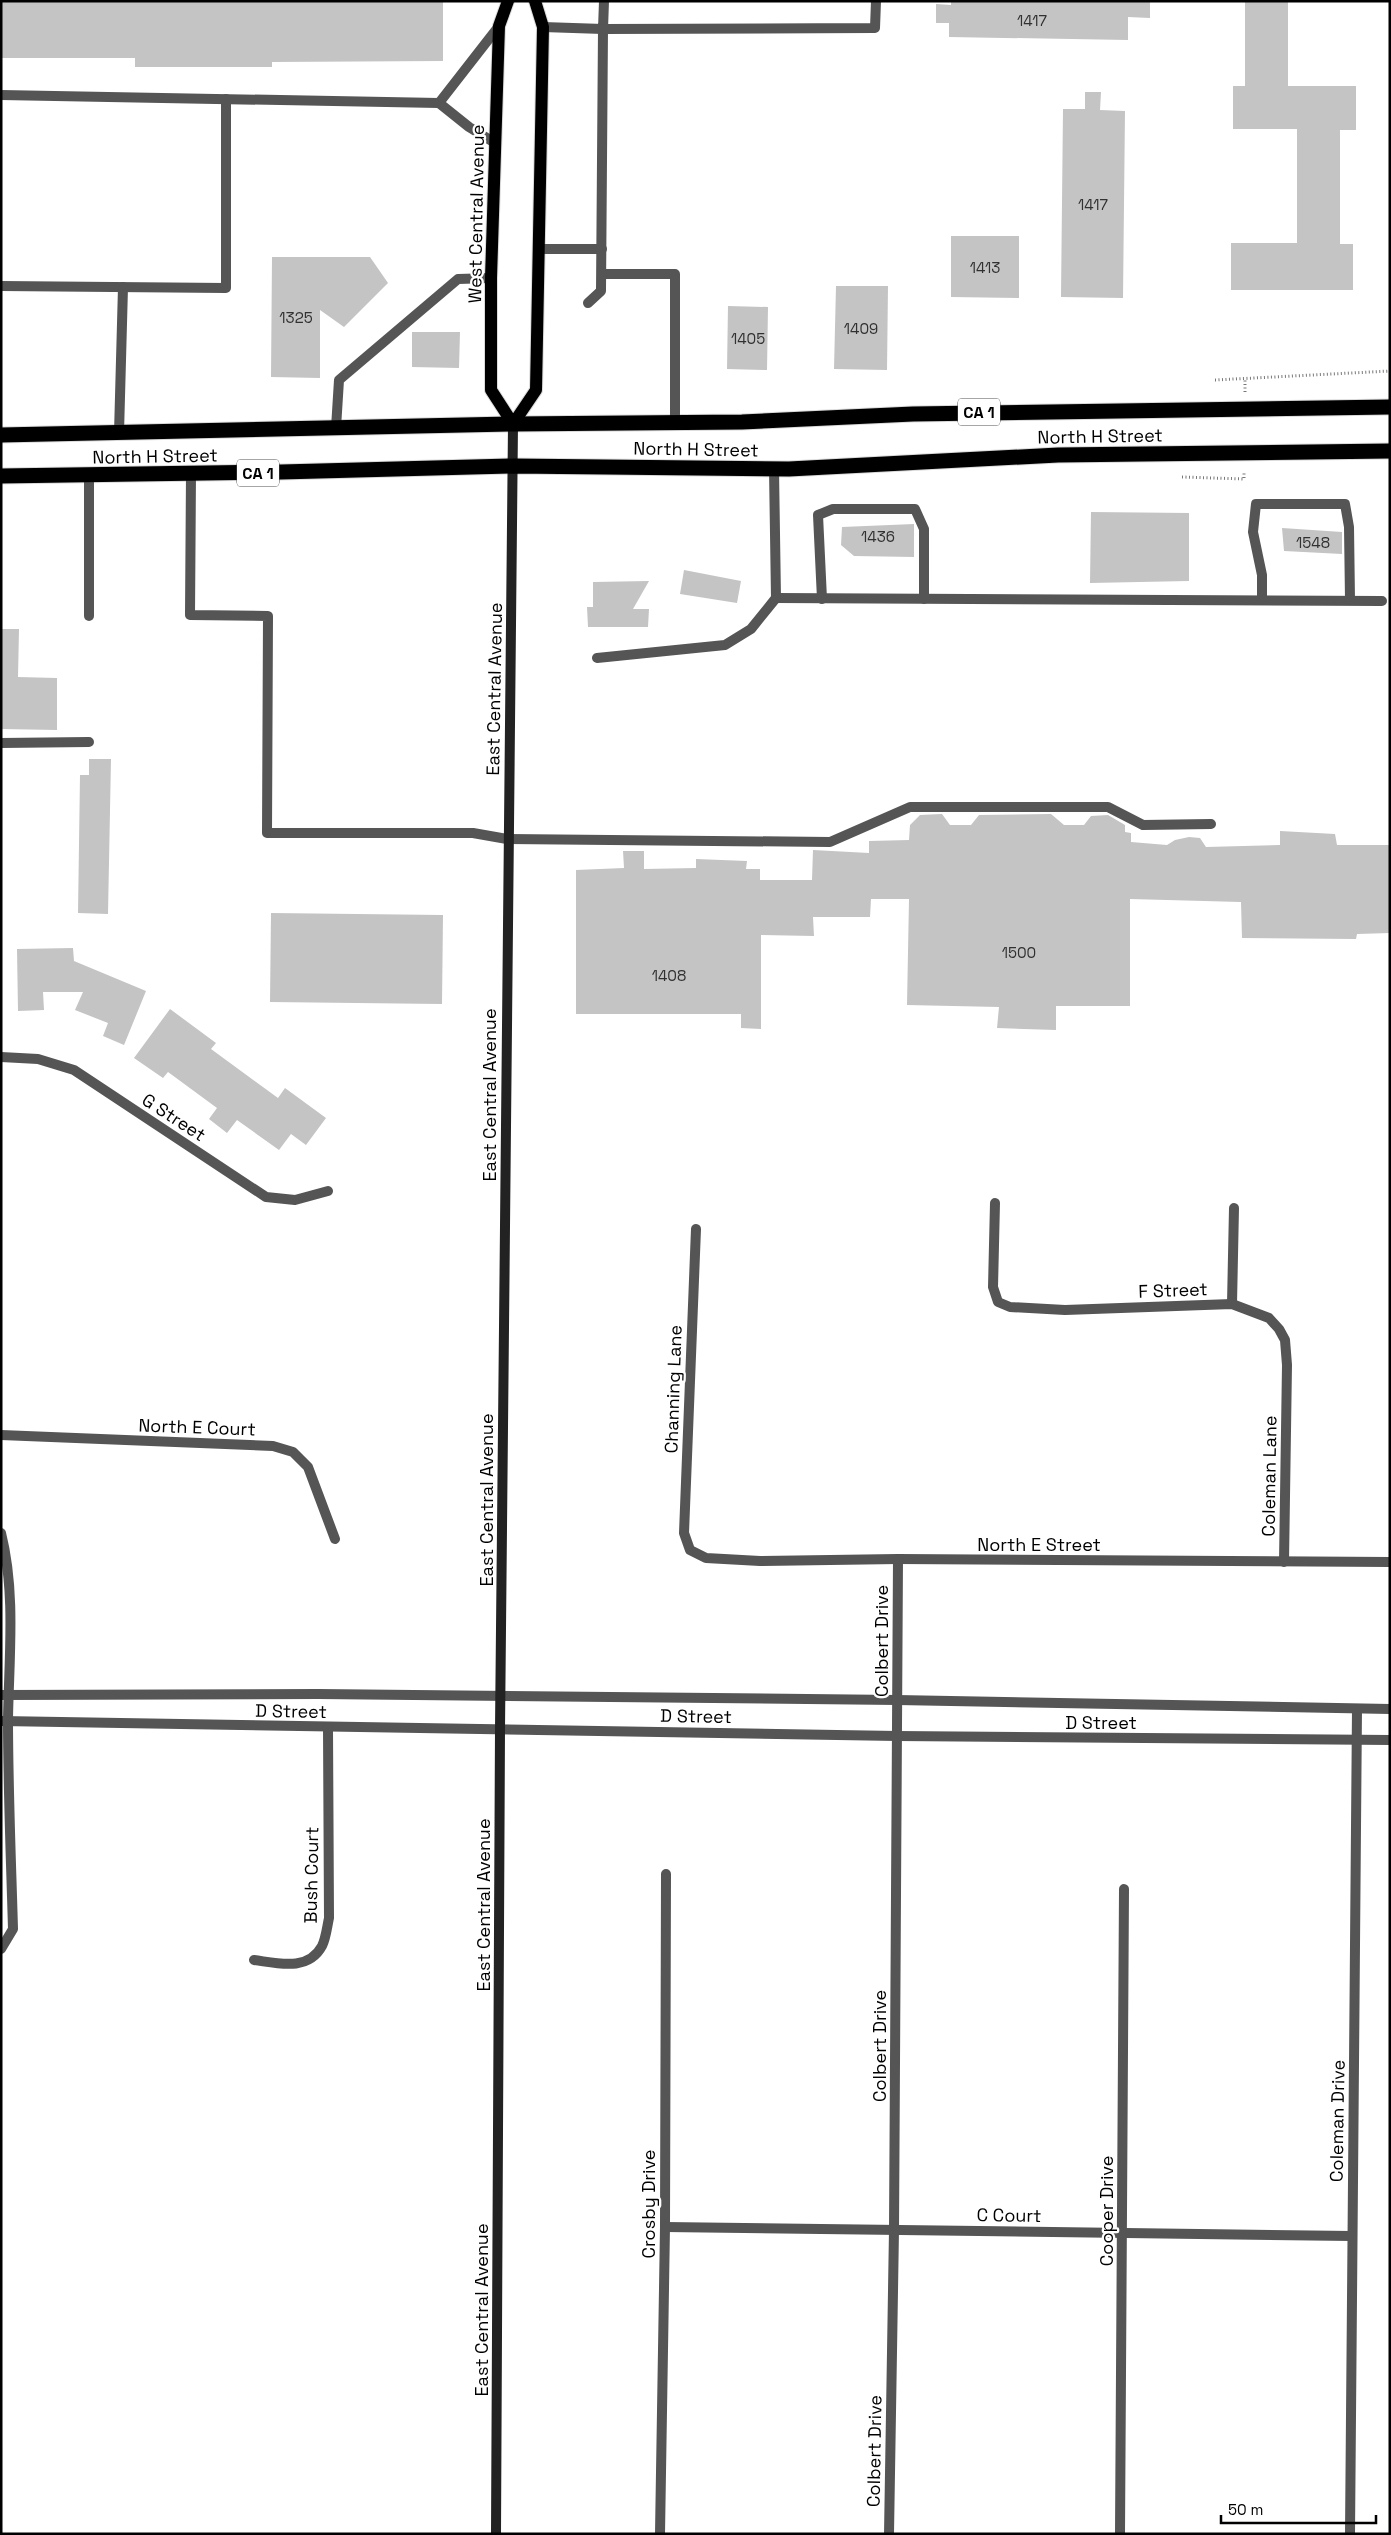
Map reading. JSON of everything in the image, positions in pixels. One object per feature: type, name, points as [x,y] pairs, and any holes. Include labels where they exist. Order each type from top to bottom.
[{"type":"highway","name":"North H Street","points":[[1,435],[513,424],[742,422],[923,413],[1390,407]]},
{"type":"highway","name":"North H Street","points":[[1,476],[191,474],[514,466],[774,469],[1058,455],[1390,451]]},
{"type":"main road","name":"West Central Avenue","points":[[508,1],[499,26],[491,278],[491,390],[513,424]]},
{"type":"main road","points":[[514,466],[513,424],[536,390],[543,27],[535,1]]},
{"type":"main road","name":"East Central Avenue","points":[[496,2534],[507,839],[514,466]]},
{"type":"street","points":[[588,303],[601,291],[602,274],[604,1]]},
{"type":"street","points":[[543,27],[603,29],[875,28],[876,1]]},
{"type":"street","points":[[440,104],[499,26]]},
{"type":"street","points":[[1,94],[440,104],[469,127],[495,143]]},
{"type":"street","points":[[1,286],[226,288],[226,99]]},
{"type":"street","points":[[539,249],[602,249]]},
{"type":"street","points":[[602,274],[675,274],[674,422]]},
{"type":"street","points":[[336,428],[339,380],[458,279],[491,278]]},
{"type":"street","points":[[119,433],[123,287]]},
{"type":"street","points":[[597,658],[725,645],[750,629],[776,598],[774,469]]},
{"type":"street","points":[[191,474],[190,615],[268,616],[267,833],[474,833],[507,839],[830,842],[910,807],[1108,807],[1143,824],[1211,824]]},
{"type":"street","points":[[89,475],[89,616]]},
{"type":"street","points":[[1262,600],[1262,575],[1253,532],[1256,504],[1345,504],[1349,527],[1350,600]]},
{"type":"street","points":[[822,599],[818,515],[833,509],[915,509],[924,529],[924,599]]},
{"type":"street","points":[[776,598],[1382,601]]},
{"type":"street","points":[[1,743],[88,742]]},
{"type":"street","name":"G Street","points":[[1,1057],[38,1058],[74,1070],[266,1197],[295,1200],[328,1192]]},
{"type":"street","name":"F Street","points":[[995,1202],[993,1287],[998,1302],[1010,1307],[1065,1310],[1232,1304],[1269,1318],[1280,1329],[1285,1340],[1287,1392]]},
{"type":"street","points":[[1232,1304],[1234,1208]]},
{"type":"street","name":"Channing Lane","points":[[690,1550],[684,1533],[696,1229]]},
{"type":"street","name":"Coleman Lane","points":[[1284,1562],[1287,1392]]},
{"type":"street","name":"North E Court","points":[[1,1435],[273,1446],[293,1452],[308,1467],[335,1538]]},
{"type":"street","points":[[1,1533],[7,1558],[10,1615],[5,1721],[13,1929],[1,1949]]},
{"type":"street","name":"North E Street","points":[[690,1550],[706,1558],[760,1561],[898,1559],[1390,1562]]},
{"type":"street","name":"Colbert Drive","points":[[889,2534],[894,2230],[898,1559]]},
{"type":"street","name":"D Street","points":[[5,1695],[501,1696],[897,1700],[1390,1709]]},
{"type":"street","name":"Coleman Drive","points":[[1350,2534],[1358,1709]]},
{"type":"street","name":"D Street","points":[[5,1721],[328,1728],[897,1736],[1390,1740]]},
{"type":"street","name":"Bush Court","points":[[254,1960],[290,1965],[302,1962],[315,1954],[323,1945],[330,1918],[328,1728]]},
{"type":"street","name":"Crosby Drive","points":[[660,2534],[665,2228],[666,1874]]},
{"type":"street","name":"Cooper Drive","points":[[1120,2534],[1124,1889]]},
{"type":"street","name":"C Court","points":[[665,2228],[1352,2236]]},
{"type":"path","points":[[1215,380],[1390,371]]},
{"type":"path","points":[[1182,478],[1215,478]]},
{"type":"building","points":[[1,1],[443,1],[443,61],[272,62],[272,67],[135,67],[135,58],[1,58]]},
{"type":"building","points":[[951,1],[1150,1],[1150,18],[1128,17],[1128,40],[949,37],[949,23],[936,23],[936,4],[951,5]]},
{"type":"building","points":[[1245,1],[1288,1],[1288,86],[1356,86],[1356,130],[1340,130],[1340,244],[1353,244],[1353,290],[1231,290],[1231,243],[1297,243],[1297,129],[1233,129],[1233,86],[1245,86]]},
{"type":"building","points":[[1085,92],[1101,92],[1100,110],[1125,111],[1123,298],[1061,297],[1063,109],[1085,109]]},
{"type":"building","points":[[951,236],[1019,236],[1019,298],[951,297]]},
{"type":"building","points":[[272,257],[370,257],[388,283],[344,327],[320,310],[320,378],[271,377]]},
{"type":"building","points":[[836,286],[888,286],[887,370],[834,369]]},
{"type":"building","points":[[728,306],[768,307],[767,370],[727,369]]},
{"type":"building","points":[[412,332],[460,332],[459,368],[412,367]]},
{"type":"building","points":[[1091,512],[1189,513],[1189,581],[1090,583]]},
{"type":"building","points":[[914,524],[914,557],[854,556],[841,545],[842,527]]},
{"type":"building","points":[[1282,528],[1342,532],[1342,554],[1284,551]]},
{"type":"building","points":[[684,570],[741,581],[737,603],[680,594]]},
{"type":"building","points":[[649,581],[633,609],[649,609],[648,627],[588,627],[587,607],[593,607],[593,582]]},
{"type":"building","points":[[1,629],[19,629],[18,677],[57,678],[57,730],[1,729]]},
{"type":"building","points":[[89,759],[111,759],[108,914],[78,913],[80,775],[89,775]]},
{"type":"building","points":[[942,814],[950,825],[971,825],[979,815],[1051,814],[1064,825],[1084,825],[1091,816],[1108,815],[1125,825],[1125,832],[1131,833],[1131,842],[1167,845],[1175,840],[1189,837],[1200,838],[1206,847],[1280,845],[1280,831],[1335,834],[1337,845],[1390,845],[1390,933],[1357,934],[1356,939],[1242,938],[1241,902],[1130,899],[1130,1006],[1056,1006],[1056,1030],[997,1028],[999,1007],[907,1005],[909,899],[871,899],[870,917],[813,917],[814,936],[761,935],[761,1029],[741,1028],[741,1014],[576,1014],[576,870],[624,868],[623,851],[644,851],[644,869],[696,868],[696,859],[747,861],[746,869],[760,869],[760,880],[812,880],[813,850],[869,853],[869,841],[909,840],[910,825],[920,815]]},
{"type":"building","points":[[271,913],[443,915],[442,1004],[270,1002]]},
{"type":"building","points":[[73,948],[74,961],[146,991],[124,1045],[103,1036],[108,1023],[75,1010],[83,992],[43,992],[44,1010],[18,1011],[17,949]]},
{"type":"building","points":[[170,1009],[216,1043],[211,1049],[278,1098],[285,1088],[326,1118],[306,1145],[291,1134],[279,1150],[237,1120],[227,1133],[209,1119],[217,1108],[168,1072],[163,1078],[134,1058]]}]
